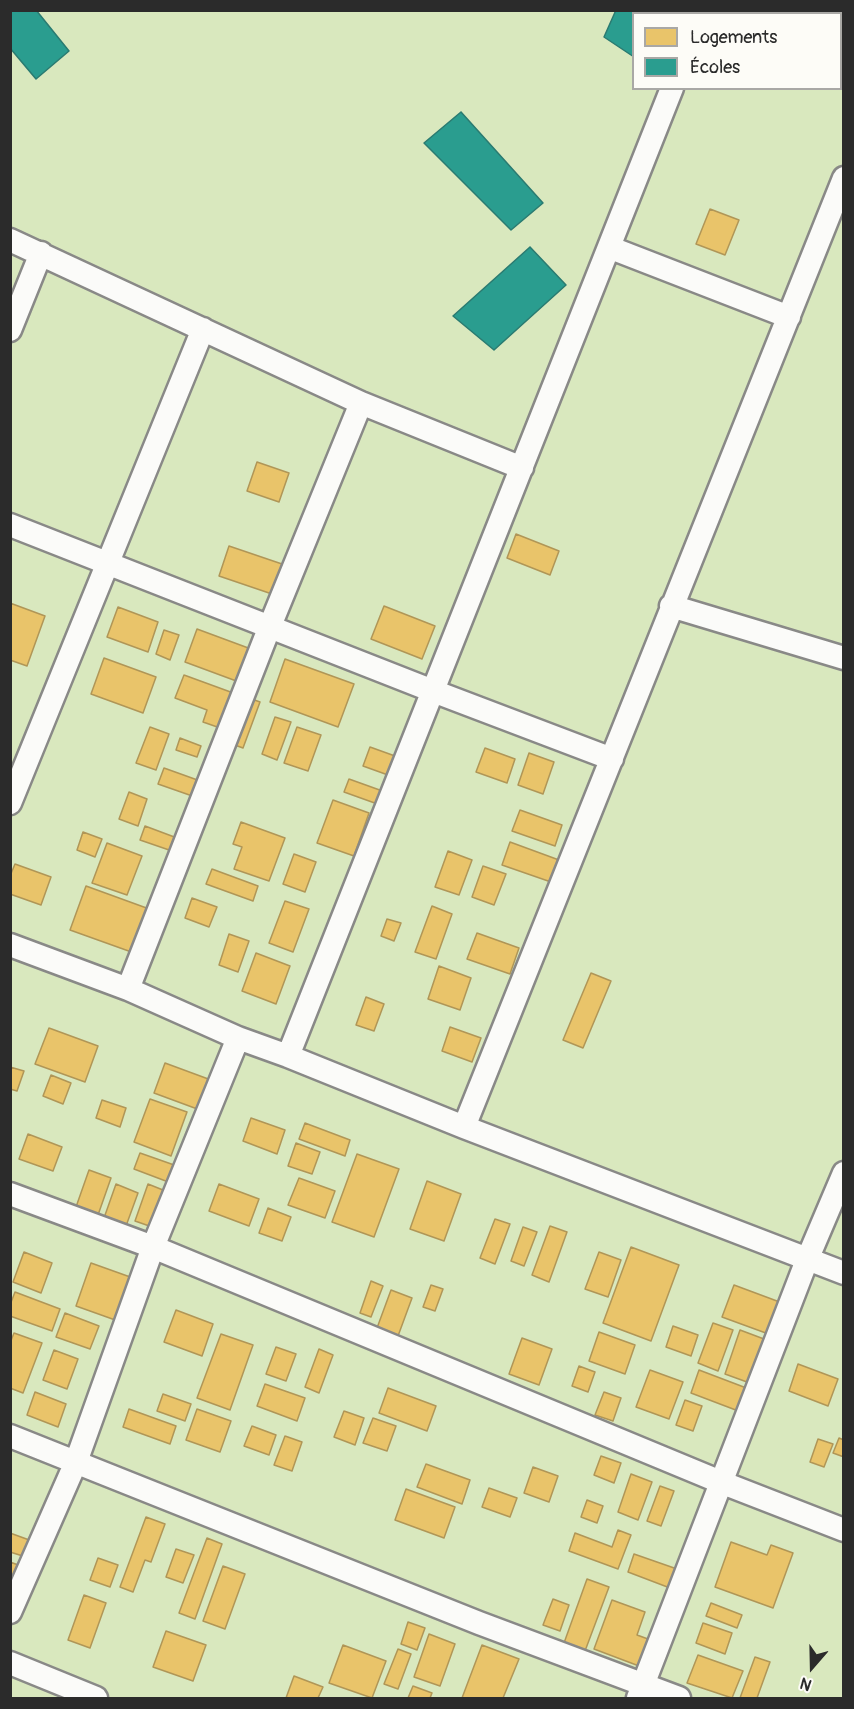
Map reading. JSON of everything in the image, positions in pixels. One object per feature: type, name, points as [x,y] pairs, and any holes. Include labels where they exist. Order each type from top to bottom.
[{"type":"street","points":[[288,1056],[671,90]]},
{"type":"street","points":[[464,1127],[789,317],[835,221],[843,178]]},
{"type":"street","points":[[10,240],[361,403],[522,468]]},
{"type":"street","points":[[610,248],[789,317]]},
{"type":"street","points":[[10,330],[41,253]]},
{"type":"street","points":[[10,803],[203,329]]},
{"type":"street","points":[[128,989],[270,626],[361,403]]},
{"type":"street","points":[[10,525],[432,691],[612,759]]},
{"type":"street","points":[[672,606],[843,658]]},
{"type":"street","points":[[10,945],[128,989],[238,1038],[464,1127],[843,1273]]},
{"type":"street","points":[[10,1612],[76,1462],[153,1247],[238,1038]]},
{"type":"street","points":[[640,1693],[723,1483],[807,1260],[843,1173]]},
{"type":"street","points":[[10,1194],[153,1247],[723,1483],[843,1530]]},
{"type":"street","points":[[10,1436],[640,1693],[679,1698]]},
{"type":"street","points":[[10,1663],[96,1698]]},
{"type":"green space","points":[[11,11],[843,11],[843,1698],[11,1698]]},
{"type":"building: Logements","points":[[710,209],[739,220],[725,255],[696,244]]},
{"type":"building: Logements","points":[[257,462],[289,473],[279,502],[247,491]]},
{"type":"building: Logements","points":[[516,534],[559,551],[550,575],[507,558]]},
{"type":"building: Logements","points":[[229,546],[282,564],[272,594],[219,576]]},
{"type":"building: Logements","points":[[10,603],[45,616],[27,666],[10,660]]},
{"type":"building: Logements","points":[[384,606],[435,626],[422,659],[371,639]]},
{"type":"building: Logements","points":[[118,607],[158,622],[148,652],[107,637]]},
{"type":"building: Logements","points":[[197,629],[251,649],[239,682],[185,662]]},
{"type":"building: Logements","points":[[164,630],[179,635],[170,660],[156,654]]},
{"type":"building: Logements","points":[[104,658],[156,677],[143,713],[91,694]]},
{"type":"building: Logements","points":[[285,659],[354,684],[338,727],[270,702]]},
{"type":"building: Logements","points":[[184,675],[236,694],[223,729],[203,722],[207,710],[175,698]]},
{"type":"building: Logements","points":[[249,698],[260,702],[243,748],[232,744]]},
{"type":"building: Logements","points":[[275,717],[291,722],[277,760],[262,754]]},
{"type":"building: Logements","points":[[150,727],[169,734],[156,770],[136,763]]},
{"type":"building: Logements","points":[[297,727],[321,735],[308,771],[284,763]]},
{"type":"building: Logements","points":[[180,738],[201,746],[197,757],[176,750]]},
{"type":"building: Logements","points":[[370,747],[395,756],[388,775],[363,766]]},
{"type":"building: Logements","points":[[485,748],[515,759],[507,783],[476,772]]},
{"type":"building: Logements","points":[[529,753],[554,762],[543,794],[518,785]]},
{"type":"building: Logements","points":[[164,768],[203,782],[198,798],[158,784]]},
{"type":"building: Logements","points":[[349,779],[388,793],[383,806],[344,792]]},
{"type":"building: Logements","points":[[129,792],[147,799],[138,826],[119,819]]},
{"type":"building: Logements","points":[[333,800],[369,813],[354,856],[317,843]]},
{"type":"building: Logements","points":[[520,810],[562,825],[555,846],[512,831]]},
{"type":"building: Logements","points":[[241,822],[285,838],[269,881],[234,869],[242,847],[233,844]]},
{"type":"building: Logements","points":[[145,826],[177,838],[172,851],[140,840]]},
{"type":"building: Logements","points":[[83,832],[102,839],[95,857],[77,850]]},
{"type":"building: Logements","points":[[510,842],[559,860],[551,882],[502,865]]},
{"type":"building: Logements","points":[[107,843],[142,856],[127,895],[92,883]]},
{"type":"building: Logements","points":[[448,851],[472,860],[459,895],[435,887]]},
{"type":"building: Logements","points":[[294,854],[316,862],[305,892],[283,884]]},
{"type":"building: Logements","points":[[15,864],[51,877],[41,905],[10,894],[10,876]]},
{"type":"building: Logements","points":[[483,866],[506,874],[494,905],[472,897]]},
{"type":"building: Logements","points":[[212,869],[258,886],[253,901],[206,884]]},
{"type":"building: Logements","points":[[86,886],[152,910],[137,954],[70,930]]},
{"type":"building: Logements","points":[[192,898],[217,907],[209,927],[185,918]]},
{"type":"building: Logements","points":[[285,901],[309,909],[293,952],[269,943]]},
{"type":"building: Logements","points":[[432,906],[452,914],[436,959],[415,952]]},
{"type":"building: Logements","points":[[387,919],[401,923],[394,941],[381,936]]},
{"type":"building: Logements","points":[[477,933],[519,948],[510,974],[467,959]]},
{"type":"building: Logements","points":[[229,934],[249,941],[238,972],[219,965]]},
{"type":"building: Logements","points":[[256,953],[290,966],[276,1004],[242,991]]},
{"type":"building: Logements","points":[[439,966],[471,978],[460,1010],[428,999]]},
{"type":"building: Logements","points":[[591,973],[611,981],[583,1048],[563,1040]]},
{"type":"building: Logements","points":[[366,997],[384,1004],[374,1031],[356,1025]]},
{"type":"building: Logements","points":[[450,1027],[481,1038],[472,1062],[442,1051]]},
{"type":"building: Logements","points":[[49,1028],[98,1046],[85,1082],[35,1064]]},
{"type":"building: Logements","points":[[165,1063],[211,1080],[200,1110],[154,1093]]},
{"type":"building: Logements","points":[[10,1067],[24,1071],[17,1091],[10,1089]]},
{"type":"building: Logements","points":[[51,1075],[71,1083],[63,1104],[43,1096]]},
{"type":"building: Logements","points":[[150,1099],[187,1112],[171,1156],[134,1142]]},
{"type":"building: Logements","points":[[102,1100],[126,1108],[120,1127],[96,1118]]},
{"type":"building: Logements","points":[[251,1118],[285,1130],[277,1154],[243,1141]]},
{"type":"building: Logements","points":[[305,1123],[350,1140],[345,1156],[299,1139]]},
{"type":"building: Logements","points":[[28,1134],[62,1147],[53,1171],[19,1159]]},
{"type":"building: Logements","points":[[296,1143],[320,1152],[312,1174],[288,1166]]},
{"type":"building: Logements","points":[[140,1153],[177,1166],[171,1183],[134,1169]]},
{"type":"building: Logements","points":[[357,1154],[399,1169],[374,1237],[332,1222]]},
{"type":"building: Logements","points":[[89,1170],[111,1178],[98,1215],[76,1207]]},
{"type":"building: Logements","points":[[299,1178],[335,1191],[325,1218],[288,1205]]},
{"type":"building: Logements","points":[[427,1181],[461,1194],[444,1241],[410,1229]]},
{"type":"building: Logements","points":[[116,1184],[138,1193],[126,1226],[104,1218]]},
{"type":"building: Logements","points":[[148,1184],[168,1192],[155,1228],[135,1221]]},
{"type":"building: Logements","points":[[219,1184],[259,1199],[249,1226],[209,1211]]},
{"type":"building: Logements","points":[[268,1208],[291,1217],[282,1241],[259,1233]]},
{"type":"building: Logements","points":[[495,1219],[510,1224],[495,1264],[480,1258]]},
{"type":"building: Logements","points":[[550,1226],[567,1232],[549,1282],[532,1275]]},
{"type":"building: Logements","points":[[523,1227],[537,1232],[524,1266],[511,1261]]},
{"type":"building: Logements","points":[[631,1247],[679,1265],[651,1341],[603,1323]]},
{"type":"building: Logements","points":[[24,1252],[52,1263],[41,1293],[13,1282]]},
{"type":"building: Logements","points":[[599,1252],[621,1260],[608,1297],[585,1289]]},
{"type":"building: Logements","points":[[91,1263],[133,1278],[118,1321],[76,1306]]},
{"type":"building: Logements","points":[[371,1281],[383,1286],[371,1317],[360,1313]]},
{"type":"building: Logements","points":[[431,1285],[443,1289],[435,1311],[423,1307]]},
{"type":"building: Logements","points":[[734,1285],[785,1304],[774,1336],[722,1317]]},
{"type":"building: Logements","points":[[391,1290],[412,1298],[398,1336],[377,1328]]},
{"type":"building: Logements","points":[[15,1292],[60,1309],[52,1331],[10,1316],[10,1305]]},
{"type":"building: Logements","points":[[176,1310],[213,1324],[202,1356],[164,1342]]},
{"type":"building: Logements","points":[[65,1313],[99,1326],[90,1349],[56,1337]]},
{"type":"building: Logements","points":[[713,1323],[733,1330],[718,1371],[698,1363]]},
{"type":"building: Logements","points":[[673,1326],[698,1335],[691,1356],[666,1347]]},
{"type":"building: Logements","points":[[740,1330],[764,1339],[747,1382],[725,1374]]},
{"type":"building: Logements","points":[[599,1332],[635,1345],[625,1374],[589,1361]]},
{"type":"building: Logements","points":[[14,1333],[42,1343],[23,1393],[10,1388],[10,1343]]},
{"type":"building: Logements","points":[[221,1334],[253,1345],[230,1410],[197,1398]]},
{"type":"building: Logements","points":[[522,1338],[552,1349],[539,1385],[509,1374]]},
{"type":"building: Logements","points":[[276,1347],[296,1354],[286,1381],[266,1374]]},
{"type":"building: Logements","points":[[319,1349],[333,1355],[319,1393],[305,1387]]},
{"type":"building: Logements","points":[[54,1350],[78,1359],[67,1389],[43,1380]]},
{"type":"building: Logements","points":[[798,1364],[838,1379],[828,1406],[789,1391]]},
{"type":"building: Logements","points":[[579,1366],[595,1372],[588,1392],[572,1386]]},
{"type":"building: Logements","points":[[650,1370],[683,1382],[669,1419],[636,1407]]},
{"type":"building: Logements","points":[[699,1370],[749,1389],[741,1412],[691,1393]]},
{"type":"building: Logements","points":[[265,1384],[305,1398],[297,1421],[257,1406]]},
{"type":"building: Logements","points":[[388,1388],[436,1406],[427,1431],[379,1413]]},
{"type":"building: Logements","points":[[35,1392],[66,1404],[58,1427],[27,1415]]},
{"type":"building: Logements","points":[[604,1392],[621,1398],[613,1421],[595,1415]]},
{"type":"building: Logements","points":[[163,1394],[191,1404],[185,1421],[157,1411]]},
{"type":"building: Logements","points":[[685,1400],[702,1406],[693,1431],[676,1425]]},
{"type":"building: Logements","points":[[129,1409],[176,1426],[170,1444],[123,1427]]},
{"type":"building: Logements","points":[[197,1409],[231,1421],[220,1452],[186,1440]]},
{"type":"building: Logements","points":[[344,1411],[364,1418],[355,1445],[334,1437]]},
{"type":"building: Logements","points":[[373,1418],[396,1426],[387,1451],[363,1443]]},
{"type":"building: Logements","points":[[252,1426],[276,1435],[269,1455],[244,1446]]},
{"type":"building: Logements","points":[[285,1436],[302,1442],[292,1471],[274,1465]]},
{"type":"building: Logements","points":[[839,1438],[844,1440],[844,1457],[833,1453]]},
{"type":"building: Logements","points":[[818,1439],[833,1444],[824,1467],[810,1462]]},
{"type":"building: Logements","points":[[601,1456],[621,1463],[614,1483],[594,1475]]},
{"type":"building: Logements","points":[[426,1464],[470,1480],[462,1504],[417,1487]]},
{"type":"building: Logements","points":[[533,1467],[558,1476],[549,1502],[524,1493]]},
{"type":"building: Logements","points":[[631,1474],[652,1482],[638,1520],[618,1512]]},
{"type":"building: Logements","points":[[660,1486],[674,1491],[661,1526],[647,1521]]},
{"type":"building: Logements","points":[[489,1488],[517,1498],[510,1517],[482,1507]]},
{"type":"building: Logements","points":[[406,1489],[455,1507],[444,1538],[395,1520]]},
{"type":"building: Logements","points":[[587,1500],[603,1506],[597,1523],[581,1517]]},
{"type":"building: Logements","points":[[146,1517],[165,1524],[151,1562],[145,1560],[133,1592],[120,1587]]},
{"type":"building: Logements","points":[[618,1530],[631,1535],[618,1569],[569,1551],[575,1533],[612,1547]]},
{"type":"building: Logements","points":[[10,1533],[32,1541],[26,1557],[10,1552]]},
{"type":"building: Logements","points":[[207,1538],[222,1544],[195,1619],[179,1613]]},
{"type":"building: Logements","points":[[731,1542],[767,1555],[771,1545],[793,1553],[773,1608],[715,1587]]},
{"type":"building: Logements","points":[[176,1549],[194,1555],[183,1583],[166,1577]]},
{"type":"building: Logements","points":[[634,1554],[677,1569],[670,1588],[628,1572]]},
{"type":"building: Logements","points":[[98,1558],[118,1565],[110,1587],[90,1580]]},
{"type":"building: Logements","points":[[10,1562],[21,1566],[10,1594]]},
{"type":"building: Logements","points":[[223,1566],[245,1574],[225,1629],[203,1621]]},
{"type":"building: Logements","points":[[587,1579],[609,1587],[585,1651],[564,1643]]},
{"type":"building: Logements","points":[[84,1595],[106,1603],[90,1648],[68,1640]]},
{"type":"building: Logements","points":[[553,1599],[569,1605],[560,1631],[543,1625]]},
{"type":"building: Logements","points":[[612,1600],[645,1612],[637,1635],[648,1639],[639,1666],[594,1649]]},
{"type":"building: Logements","points":[[711,1603],[742,1615],[737,1628],[706,1616]]},
{"type":"building: Logements","points":[[408,1622],[425,1628],[417,1650],[401,1644]]},
{"type":"building: Logements","points":[[703,1623],[732,1633],[725,1654],[696,1643]]},
{"type":"building: Logements","points":[[166,1631],[206,1645],[193,1681],[153,1667]]},
{"type":"building: Logements","points":[[429,1634],[455,1644],[440,1686],[414,1677]]},
{"type":"building: Logements","points":[[343,1645],[386,1661],[372,1698],[329,1683]]},
{"type":"building: Logements","points":[[482,1645],[519,1659],[503,1698],[462,1698]]},
{"type":"building: Logements","points":[[398,1649],[411,1654],[398,1689],[384,1684]]},
{"type":"building: Logements","points":[[698,1655],[743,1671],[732,1698],[687,1683]]},
{"type":"building: Logements","points":[[755,1657],[770,1662],[757,1698],[740,1698]]},
{"type":"building: Logements","points":[[294,1676],[323,1687],[318,1698],[286,1698]]},
{"type":"building: Logements","points":[[413,1686],[432,1693],[430,1698],[408,1698]]},
{"type":"building: Écoles","points":[[10,10],[36,10],[69,51],[36,79],[10,48]]},
{"type":"building: Écoles","points":[[616,10],[670,10],[669,12],[632,12],[632,56],[604,37]]},
{"type":"building: Écoles","points":[[461,112],[543,203],[511,230],[424,143]]},
{"type":"building: Écoles","points":[[530,247],[566,285],[494,350],[453,316]]}]
